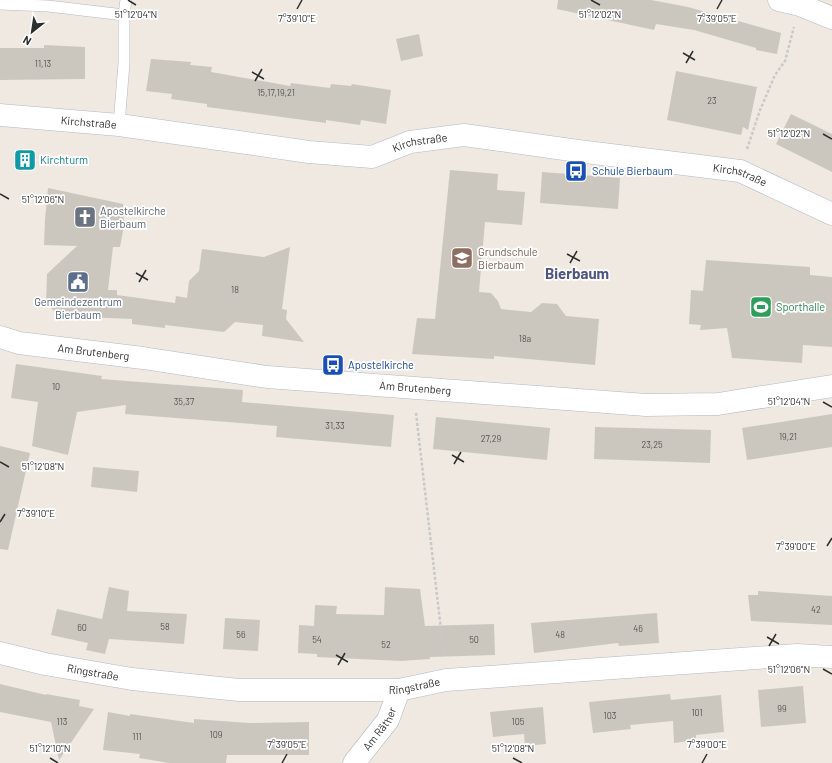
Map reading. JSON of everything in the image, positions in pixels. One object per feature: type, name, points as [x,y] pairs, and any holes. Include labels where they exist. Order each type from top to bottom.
[{"type":"street","points":[[779,0],[800,5],[832,18]]},
{"type":"street","name":"Kirchstraße","points":[[0,115],[119,125],[309,152],[372,157],[410,142],[464,135],[740,171],[832,214]]},
{"type":"street","name":"Am Brutenberg","points":[[0,337],[19,343],[143,358],[266,377],[330,383],[413,387],[646,405],[718,404],[832,386]]},
{"type":"street","name":"Ringstraße","points":[[0,653],[45,664],[132,678],[239,690],[400,690],[446,680],[797,655],[832,657]]},
{"type":"street","name":"Am Räther","points":[[354,763],[388,720],[400,690]]},
{"type":"lane","points":[[119,125],[124,63],[124,15],[126,0]]},
{"type":"lane","points":[[0,4],[48,6],[124,15]]},
{"type":"path","points":[[740,171],[760,110],[775,75],[785,61],[800,5]]},
{"type":"path","points":[[413,387],[446,680]]},
{"type":"building","points":[[558,0],[651,0],[688,7],[781,33],[777,54],[756,50],[756,48],[694,30],[656,24],[654,30],[557,9]]},
{"type":"building","points":[[419,34],[423,56],[401,61],[396,39]]},
{"type":"building","points":[[44,45],[85,47],[85,79],[0,80],[0,48],[44,48]]},
{"type":"building","points":[[151,59],[191,62],[190,65],[212,67],[211,72],[290,86],[291,83],[330,88],[331,84],[351,86],[352,84],[391,90],[386,124],[361,120],[360,125],[326,120],[326,123],[207,107],[207,104],[171,99],[172,94],[146,91]]},
{"type":"building","points":[[676,71],[757,87],[748,130],[743,127],[741,135],[667,120]]},
{"type":"building","points":[[791,114],[832,134],[832,172],[776,144]]},
{"type":"building","points":[[450,170],[498,174],[497,190],[525,192],[522,225],[485,222],[479,292],[491,293],[498,301],[501,309],[531,312],[542,303],[557,304],[566,316],[599,319],[595,365],[494,356],[494,359],[412,354],[417,318],[435,319]]},
{"type":"building","points":[[542,172],[620,178],[618,209],[540,203]]},
{"type":"building","points":[[48,188],[123,204],[124,226],[120,247],[113,247],[108,290],[117,290],[117,295],[175,303],[176,296],[187,298],[189,281],[199,271],[202,249],[264,257],[290,247],[282,309],[287,310],[286,319],[304,342],[262,336],[263,325],[235,322],[224,332],[165,325],[165,328],[132,324],[132,319],[59,316],[46,303],[47,274],[77,246],[44,245]]},
{"type":"building","name":"Sporthalle","points":[[706,260],[810,267],[810,275],[832,277],[832,347],[803,345],[802,363],[732,358],[727,328],[700,330],[701,325],[689,324],[691,290],[703,291]]},
{"type":"building","points":[[16,364],[102,376],[101,379],[243,390],[242,402],[394,415],[391,447],[276,437],[277,426],[125,414],[126,405],[77,412],[68,455],[32,446],[38,402],[11,398]]},
{"type":"building","points":[[832,414],[832,447],[747,460],[742,428]]},
{"type":"building","points":[[436,417],[550,428],[547,460],[433,449]]},
{"type":"building","points":[[595,427],[711,430],[710,463],[594,459]]},
{"type":"building","points":[[0,446],[30,453],[8,550],[0,549]]},
{"type":"building","points":[[93,467],[139,471],[137,492],[91,487]]},
{"type":"building","points":[[109,587],[129,591],[127,611],[187,614],[184,644],[109,639],[105,654],[86,650],[88,643],[51,635],[57,609],[102,619]]},
{"type":"building","points":[[385,587],[420,589],[425,626],[494,624],[495,655],[430,657],[430,659],[401,661],[317,657],[317,654],[298,653],[299,625],[314,626],[315,605],[337,606],[336,614],[384,615]]},
{"type":"building","points":[[758,591],[832,596],[832,625],[751,621],[748,595],[758,595]]},
{"type":"building","points":[[657,613],[659,643],[619,646],[618,643],[534,653],[531,623]]},
{"type":"building","points":[[225,618],[260,620],[258,651],[223,649]]},
{"type":"building","points":[[0,684],[46,695],[80,700],[79,706],[94,709],[59,760],[51,722],[0,712]]},
{"type":"building","points":[[803,686],[806,723],[761,727],[758,690]]},
{"type":"building","points":[[670,694],[671,700],[721,695],[724,732],[696,735],[696,740],[674,743],[673,721],[630,725],[631,729],[593,733],[589,702]]},
{"type":"building","points":[[543,707],[546,744],[525,746],[524,734],[493,737],[490,712]]},
{"type":"building","points":[[108,712],[194,723],[194,719],[249,723],[309,722],[309,755],[227,755],[226,763],[169,763],[139,758],[140,754],[103,750]]},
{"type":"place","name":"Kirchturm","points":[[25,160]]},
{"type":"place","name":"Schule Bierbaum","points":[[576,171]]},
{"type":"place","name":"Apostelkirche Bierbaum","points":[[85,217]]},
{"type":"place","name":"Grundschule Bierbaum","points":[[462,258]]},
{"type":"place","name":"Gemeindezentrum Bierbaum","points":[[78,282]]},
{"type":"place","name":"Sporthalle","points":[[761,307]]},
{"type":"place","name":"Apostelkirche","points":[[333,365]]},
{"type":"district","name":"Bierbaum","points":[[577,274]]}]
